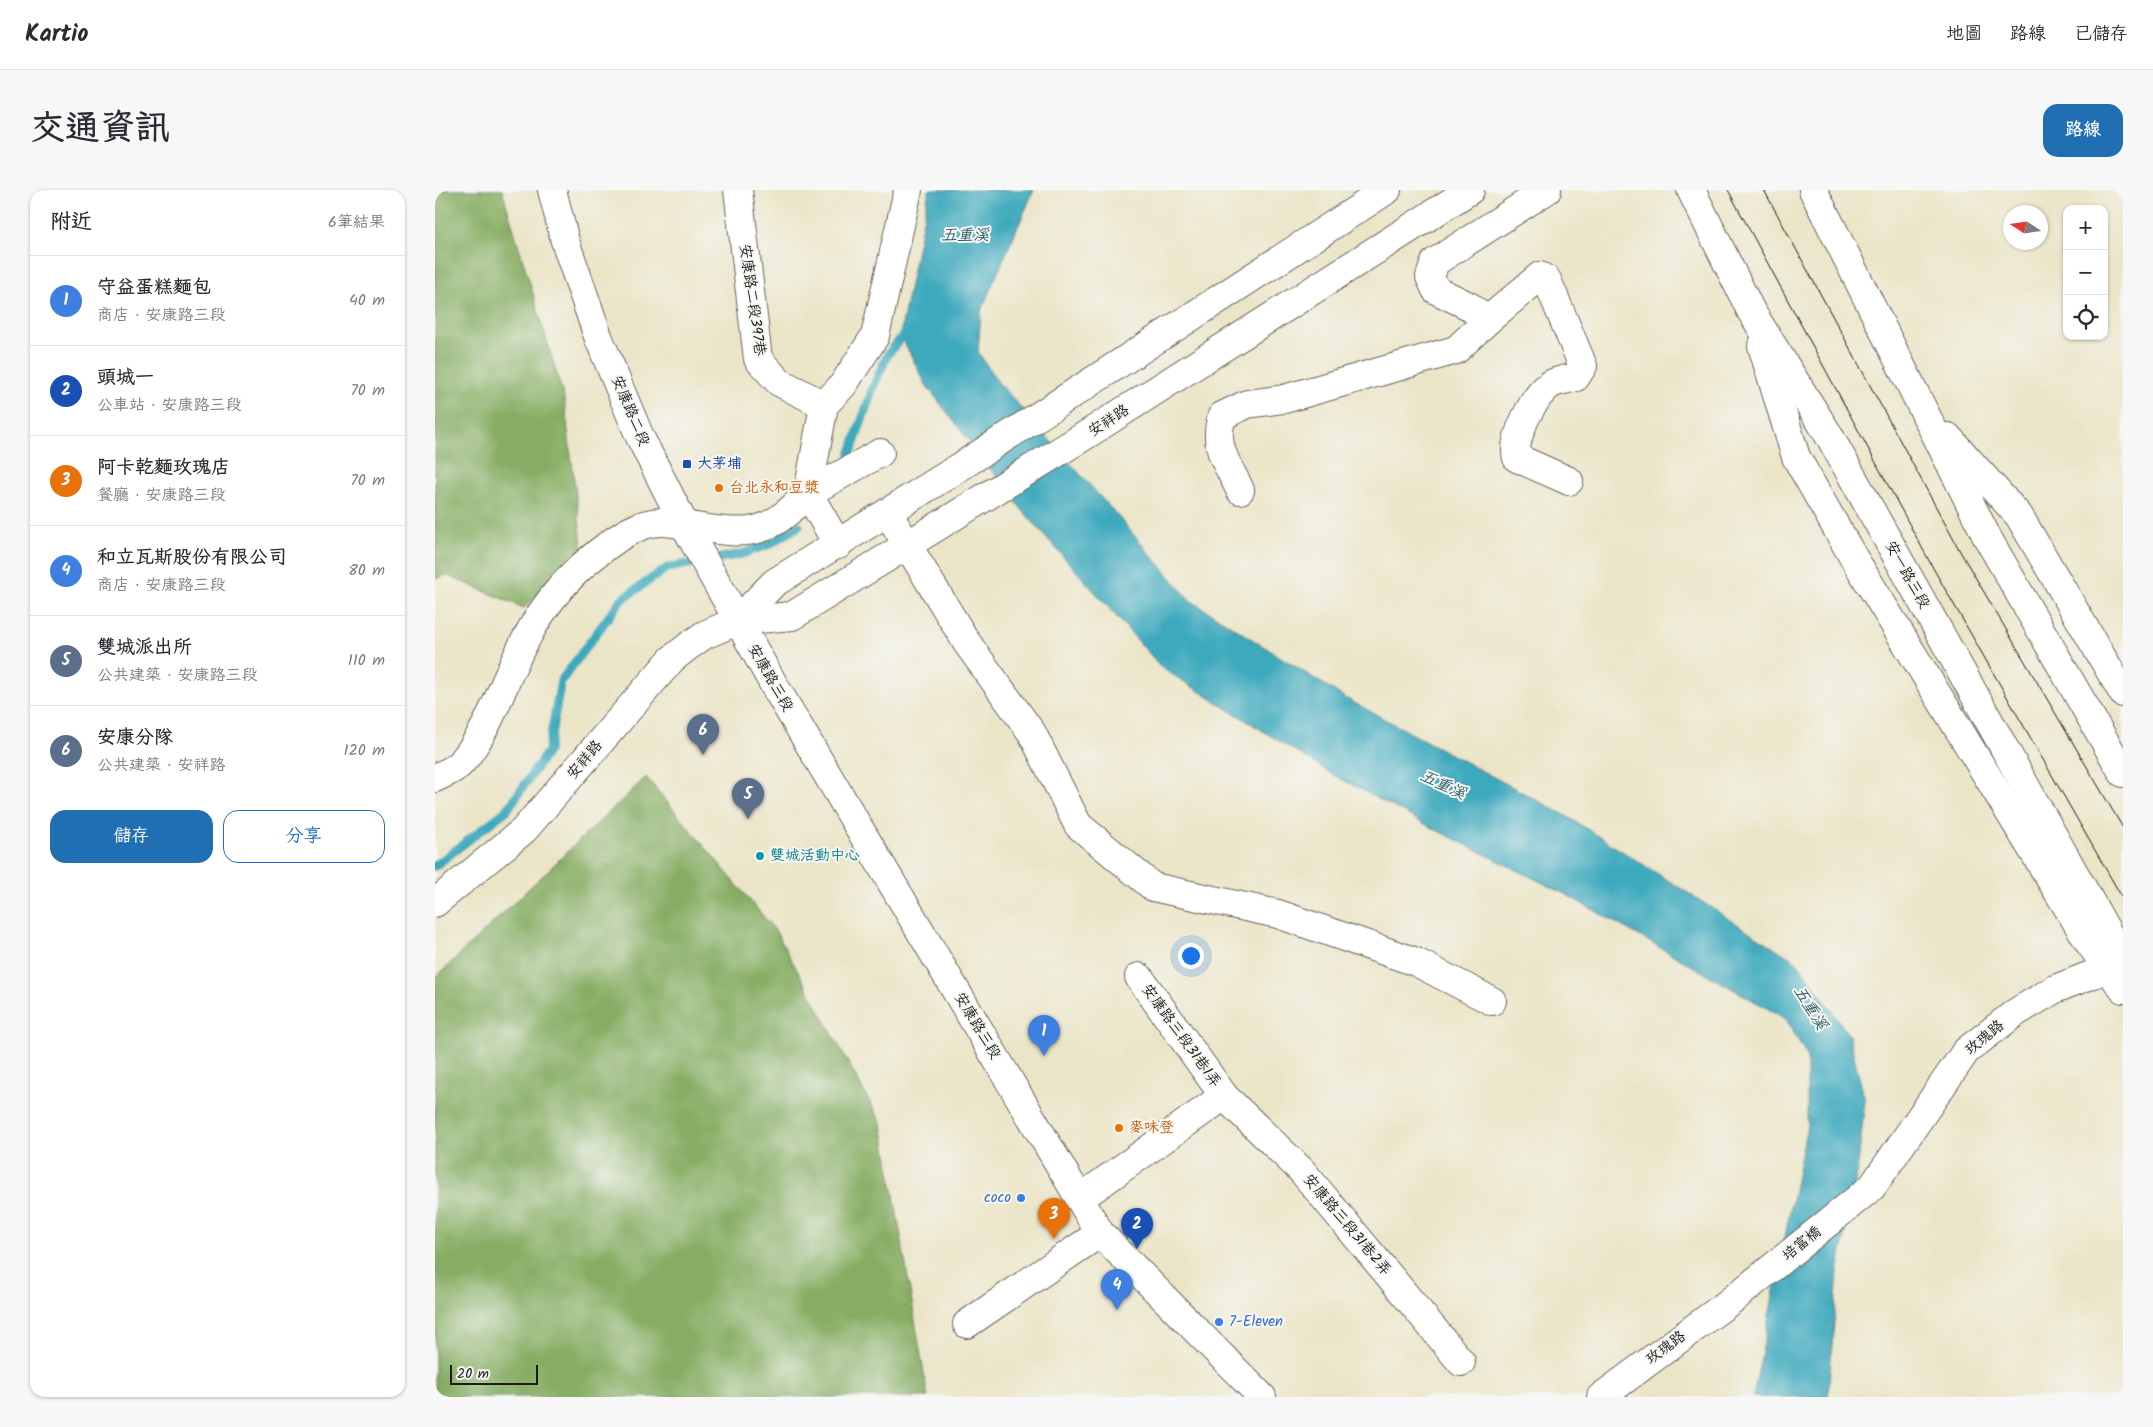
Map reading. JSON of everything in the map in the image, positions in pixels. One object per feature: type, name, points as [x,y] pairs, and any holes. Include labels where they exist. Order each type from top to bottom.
[{"type":"street","name":"安康路二段","points":[[552,190],[565,241],[599,339],[639,437],[737,621]]},
{"type":"street","name":"安康路二段397巷","points":[[738,190],[758,359],[779,382],[824,405]]},
{"type":"street","points":[[838,545],[808,493],[824,405],[843,385],[875,336],[908,190]]},
{"type":"street","name":"安祥路","points":[[737,621],[774,583],[838,545],[949,474],[1387,190]]},
{"type":"street","name":"安祥路","points":[[435,903],[524,830],[672,659],[704,635],[737,621],[792,616],[1086,436],[1470,190]]},
{"type":"street","points":[[1487,321],[1469,306],[1436,290],[1430,277],[1435,262],[1547,190]]},
{"type":"street","name":"安一路三段","points":[[1691,190],[1751,312],[1830,437],[2094,911],[2119,971]]},
{"type":"street","points":[[1813,190],[1987,537],[2123,773]]},
{"type":"street","points":[[1240,490],[1232,472],[1220,453],[1218,427],[1222,416],[1247,404],[1285,399],[1456,350],[1540,276],[1547,280],[1583,366],[1576,377],[1553,383],[1540,394],[1520,430],[1514,449],[1517,458],[1569,481]]},
{"type":"street","points":[[1751,312],[1796,457],[1852,555],[2090,944],[2119,971]]},
{"type":"street","points":[[1926,413],[2019,516],[2123,692]]},
{"type":"street","points":[[435,778],[460,764],[490,719],[526,638],[569,577],[624,534],[641,525],[663,522],[728,532],[749,533],[771,525],[792,509],[808,493],[880,453]]},
{"type":"street","points":[[888,513],[967,643],[1031,733],[1078,825],[1153,887],[1278,914],[1416,962],[1492,1001]]},
{"type":"street","name":"安康路三段","points":[[737,621],[1100,1232],[1262,1397]]},
{"type":"street","name":"玫瑰路","points":[[1873,1187],[1966,1052],[2015,1013],[2055,989],[2119,971]]},
{"type":"street","name":"安康路三段31巷1弄","points":[[1139,977],[1224,1096]]},
{"type":"street","points":[[1079,1199],[1224,1096]]},
{"type":"street","name":"安康路三段31巷2弄","points":[[1224,1096],[1302,1171],[1461,1362]]},
{"type":"street","name":"培富橋","points":[[1732,1300],[1873,1187]]},
{"type":"street","points":[[967,1324],[1100,1232]]},
{"type":"street","name":"玫瑰路","points":[[1601,1397],[1732,1300]]},
{"type":"green space","points":[[435,190],[502,190],[564,398],[583,553],[524,608],[446,575],[435,579]]},
{"type":"green space","points":[[646,777],[775,930],[882,1124],[928,1397],[435,1397],[435,978]]},
{"type":"water","name":"五重溪","points":[[929,190],[1034,190],[981,311],[978,352],[998,382],[1190,600],[1347,699],[1565,815],[1797,962],[1849,1035],[1865,1101],[1857,1174],[1838,1272],[1828,1397],[1753,1397],[1807,1125],[1807,1056],[1786,1019],[1565,894],[1432,828],[1332,774],[1162,668],[1023,511],[926,385],[900,334]]},
{"type":"waterway","points":[[850,455],[874,385],[888,354],[908,329]]},
{"type":"waterway","points":[[435,866],[507,810],[548,751],[561,681],[621,600],[667,568],[742,554],[770,544],[799,526]]},
{"type":"tram line","points":[[1728,190],[1933,568],[2123,899]]},
{"type":"tram line","points":[[1764,190],[1961,553],[2123,828]]},
{"type":"place","name":"大茅埔","points":[[687,464]]},
{"type":"place","name":"台北永和豆漿","points":[[719,488]]},
{"type":"place","name":"安康分隊","points":[[703,755]]},
{"type":"place","name":"雙城派出所","points":[[748,819]]},
{"type":"place","name":"雙城活動中心","points":[[760,856]]},
{"type":"place","name":"守益蛋糕麵包","points":[[1044,1056]]},
{"type":"place","name":"麥味登","points":[[1119,1128]]},
{"type":"place","name":"coco","points":[[1021,1198]]},
{"type":"place","name":"阿卡乾麵玫瑰店","points":[[1054,1239]]},
{"type":"place","name":"頭城一","points":[[1137,1249]]},
{"type":"place","name":"和立瓦斯股份有限公司","points":[[1117,1310]]},
{"type":"place","name":"7-Eleven","points":[[1219,1322]]}]
